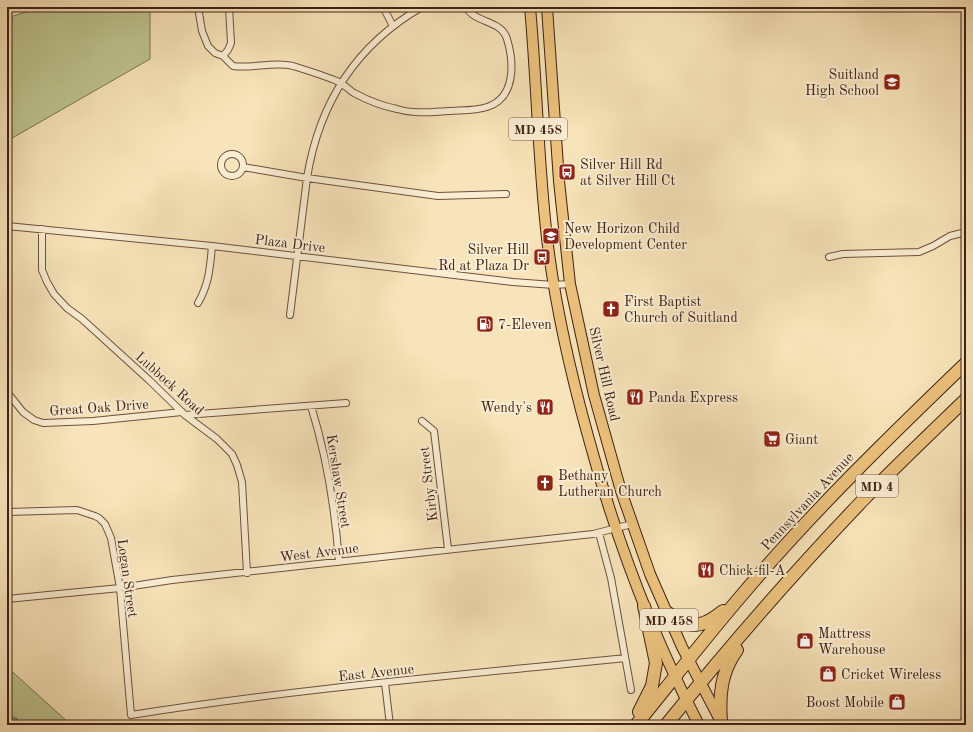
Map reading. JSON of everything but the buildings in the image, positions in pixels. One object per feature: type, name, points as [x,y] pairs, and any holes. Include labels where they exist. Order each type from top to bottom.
[{"type":"highway","name":"Pennsylvania Avenue","points":[[634,725],[741,596],[786,545],[855,472],[966,363]]},
{"type":"highway","name":"MD 4","points":[[666,725],[819,546],[865,498],[966,399]]},
{"type":"highway","points":[[665,611],[686,623],[700,624],[712,619],[741,596]]},
{"type":"highway","points":[[634,725],[652,686],[656,668],[656,658],[644,606]]},
{"type":"highway","points":[[722,723],[720,695],[724,674],[732,656],[749,635],[767,606]]},
{"type":"main road","name":"MD 458","points":[[530,7],[540,162],[547,238],[566,347],[579,403],[598,473],[616,529],[644,606],[699,725]]},
{"type":"main road","name":"Silver Hill Road","points":[[547,7],[559,181],[570,284],[594,395],[615,472],[632,524],[665,611],[722,723]]},
{"type":"street","points":[[198,7],[200,24],[208,46],[215,53],[223,56],[233,66],[287,65],[341,83],[353,93],[372,101],[405,111],[425,112],[486,108],[501,98],[511,79],[511,65],[507,38],[501,28],[471,15],[466,7]]},
{"type":"street","points":[[223,56],[228,50],[231,42],[229,7]]},
{"type":"street","points":[[382,7],[394,26]]},
{"type":"street","points":[[290,315],[310,156],[319,127],[341,83],[372,45],[394,26],[422,7]]},
{"type":"street","points":[[243,167],[367,187],[438,196],[506,194]]},
{"type":"street","name":"Plaza Drive","points":[[7,226],[212,246],[471,277],[554,285],[570,284]]},
{"type":"street","name":"Lubbock Road","points":[[42,229],[42,270],[50,289],[67,308],[82,319],[184,413],[224,445],[234,458],[242,482],[246,573]]},
{"type":"street","points":[[829,257],[843,254],[919,252],[950,236],[966,232]]},
{"type":"street","points":[[198,303],[207,284],[212,246]]},
{"type":"street","name":"Great Oak Drive","points":[[7,392],[23,412],[34,420],[43,423],[93,421],[184,413],[346,403]]},
{"type":"street","name":"Kershaw Street","points":[[311,406],[321,438],[329,476],[339,562]]},
{"type":"street","name":"Kirby Street","points":[[422,421],[434,430],[448,549]]},
{"type":"street","name":"Logan Street","points":[[7,512],[72,509],[99,518],[105,524],[111,538],[120,588],[131,715]]},
{"type":"street","name":"West Avenue","points":[[7,599],[120,588],[172,580],[599,533],[632,524]]},
{"type":"street","points":[[599,533],[611,578],[624,658],[631,690]]},
{"type":"street","name":"East Avenue","points":[[131,715],[202,704],[624,658]]},
{"type":"street","points":[[385,683],[390,725]]},
{"type":"green space","points":[[42,7],[150,7],[150,59],[7,141],[7,18]]},
{"type":"green space","points":[[7,667],[69,723],[69,725],[7,725]]},
{"type":"waterway","points":[[7,715],[17,719]]},
{"type":"place","name":"Suitland High School","points":[[892,82]]},
{"type":"place","name":"Silver Hill Rd at Silver Hill Ct","points":[[567,172]]},
{"type":"place","name":"New Horizon Child Development Center","points":[[551,236]]},
{"type":"place","name":"Silver Hill Rd at Plaza Dr","points":[[542,257]]},
{"type":"place","name":"First Baptist Church of Suitland","points":[[611,309]]},
{"type":"place","name":"7-Eleven","points":[[485,324]]},
{"type":"place","name":"Panda Express","points":[[635,397]]},
{"type":"place","name":"Wendy's","points":[[545,407]]},
{"type":"place","name":"Giant","points":[[772,439]]},
{"type":"place","name":"Bethany Lutheran Church","points":[[545,483]]},
{"type":"place","name":"Chick-fil-A","points":[[706,570]]},
{"type":"place","name":"Mattress Warehouse","points":[[805,641]]},
{"type":"place","name":"Cricket Wireless","points":[[828,674]]},
{"type":"place","name":"Boost Mobile","points":[[897,702]]}]
